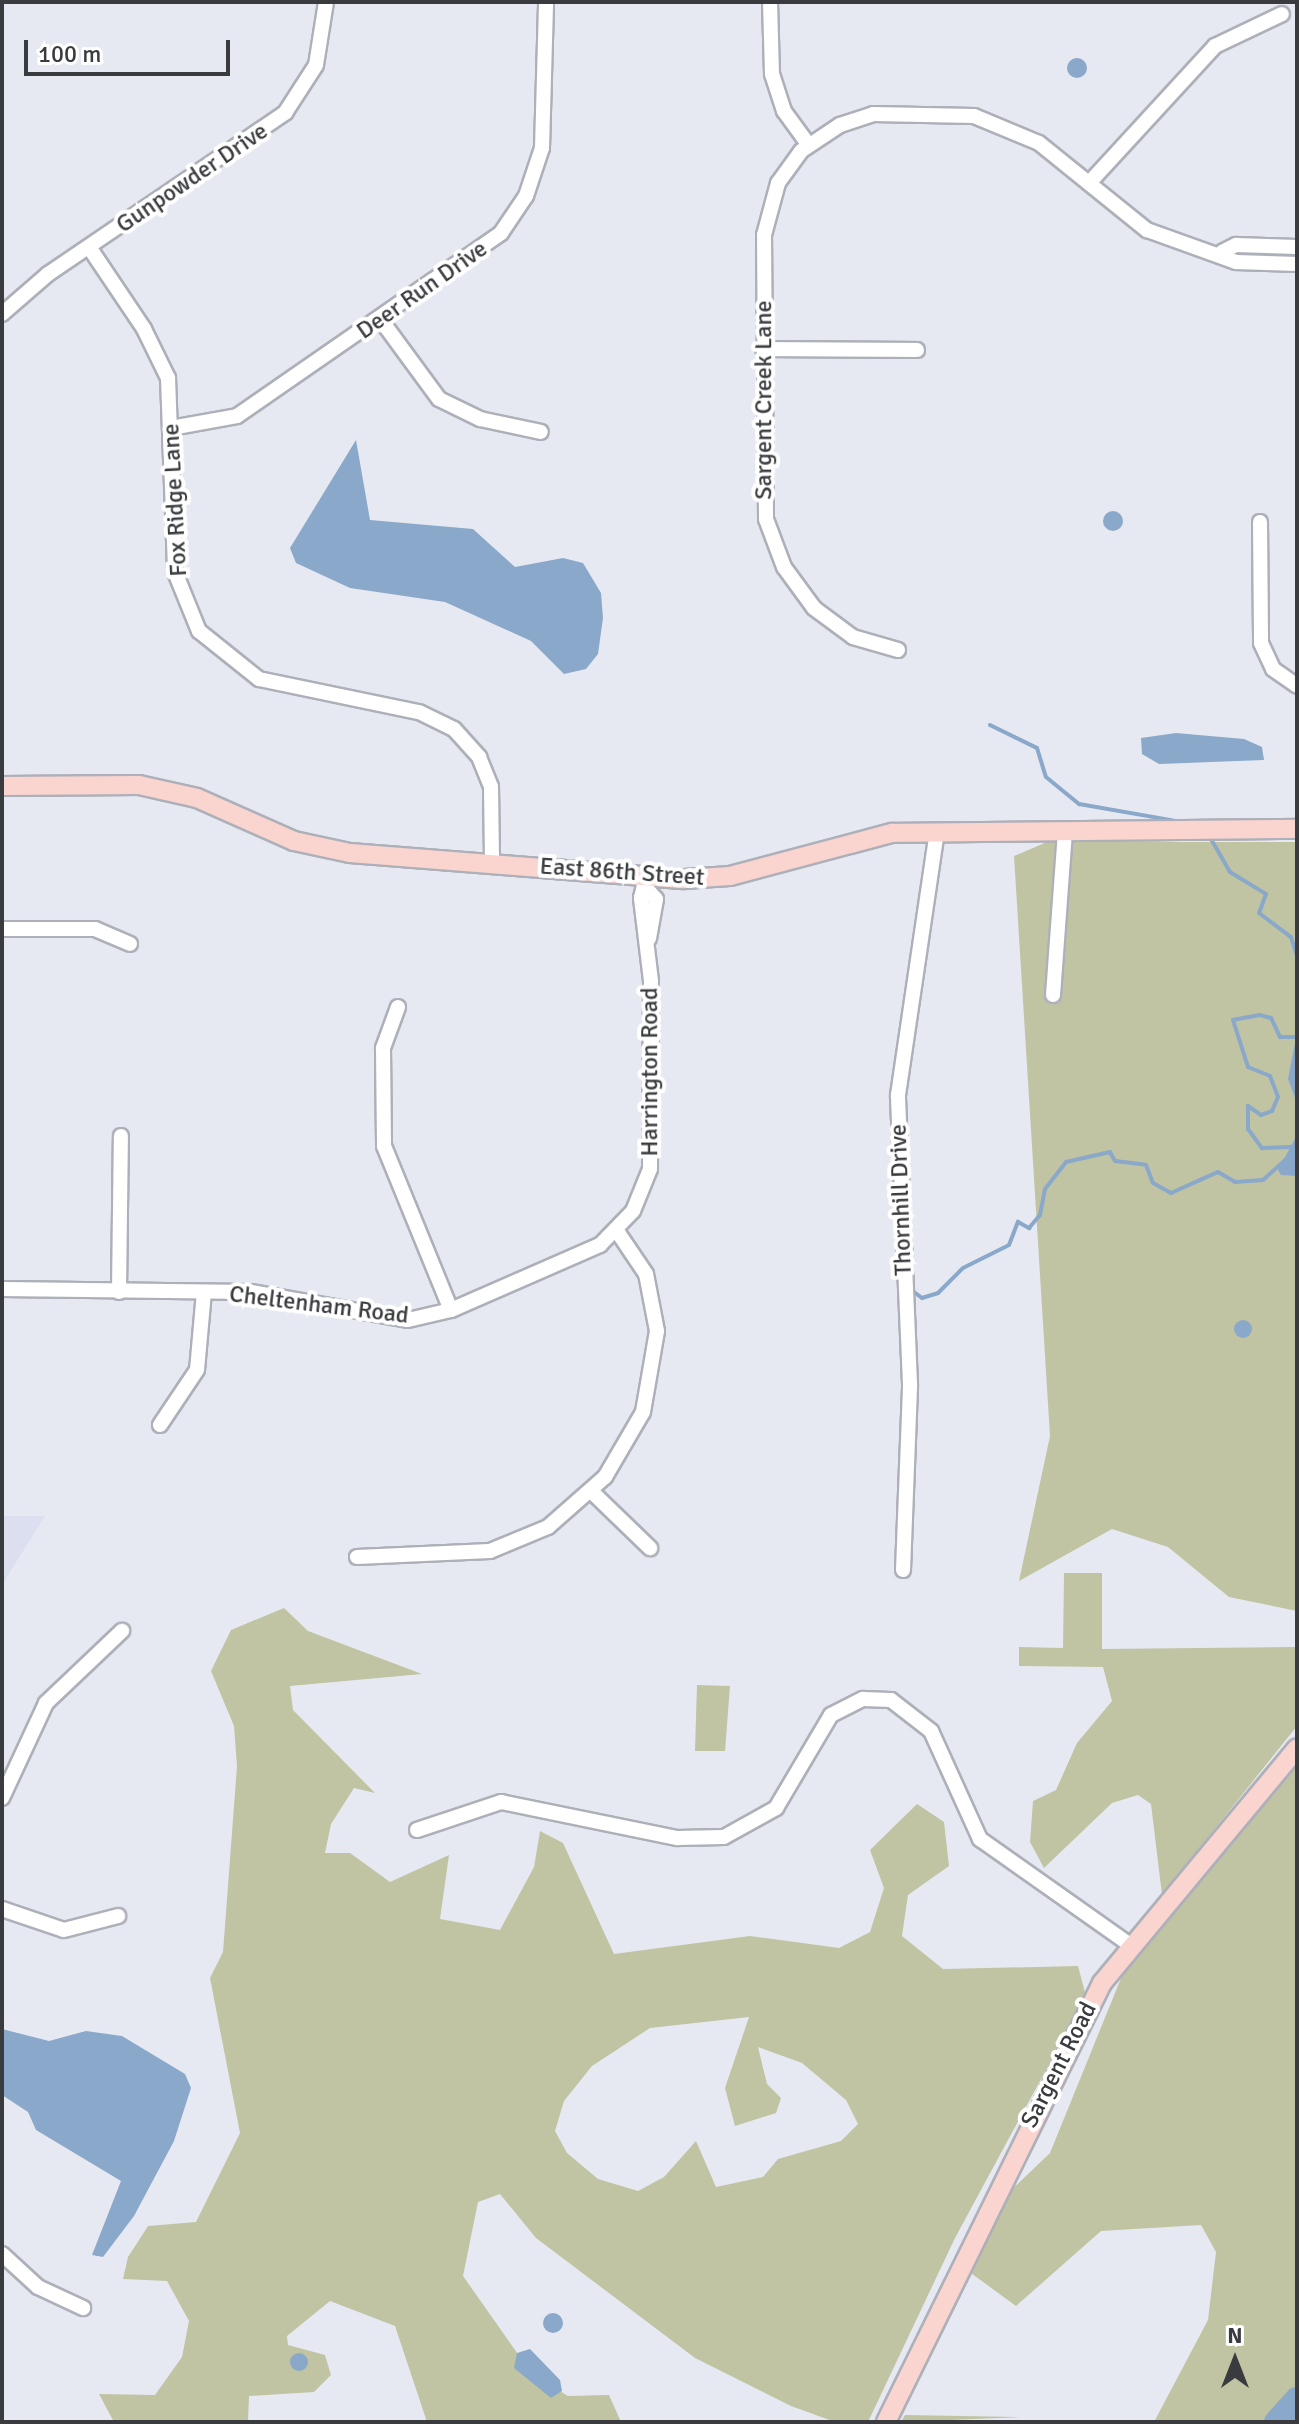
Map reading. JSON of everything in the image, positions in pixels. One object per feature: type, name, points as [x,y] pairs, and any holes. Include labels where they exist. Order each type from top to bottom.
[{"type":"street","name":"Gunpowder Drive","points":[[2,314],[89,247],[285,113],[316,65],[326,2]]},
{"type":"street","name":"Deer Run Drive","points":[[171,428],[237,416],[485,249],[526,196],[544,142],[546,2]]},
{"type":"street","points":[[770,2],[772,74],[784,111],[808,144],[860,117],[943,110],[1022,134],[1147,230],[1222,252],[1236,262],[1297,264]]},
{"type":"street","points":[[1089,183],[1213,49],[1282,14]]},
{"type":"street","name":"Sargent Creek Lane","points":[[808,144],[778,183],[766,220],[762,487],[773,544],[806,598],[833,624],[898,650]]},
{"type":"street","points":[[1222,252],[1236,245],[1297,247]]},
{"type":"street","name":"Fox Ridge Lane","points":[[89,247],[162,361],[171,428],[175,572],[199,631],[225,659],[259,679],[419,712],[454,729],[479,757],[491,787],[492,863]]},
{"type":"street","points":[[381,320],[439,399],[480,419],[541,432]]},
{"type":"street","points":[[763,349],[917,350]]},
{"type":"street","points":[[1260,522],[1261,643],[1273,669],[1297,686]]},
{"type":"street","name":"East 86th Street","points":[[2,786],[159,788],[312,845],[646,882],[730,876],[854,839],[937,832],[1297,829]]},
{"type":"street","points":[[1053,995],[1065,831]]},
{"type":"street","name":"Thornhill Drive","points":[[903,1570],[910,1384],[898,1082],[937,832]]},
{"type":"street","name":"Harrington Road","points":[[617,1231],[640,1200],[651,1155],[649,938],[656,899],[646,882]]},
{"type":"street","points":[[2,929],[95,929],[130,944]]},
{"type":"street","points":[[398,1007],[383,1048],[384,1146],[451,1310]]},
{"type":"street","points":[[119,1292],[121,1136]]},
{"type":"street","points":[[357,1557],[490,1551],[548,1527],[592,1492],[633,1435],[654,1362],[650,1287],[617,1231]]},
{"type":"street","name":"Cheltenham Road","points":[[2,1289],[264,1294],[395,1320],[451,1310],[581,1255],[617,1231]]},
{"type":"street","points":[[160,1425],[197,1370],[204,1292]]},
{"type":"street","points":[[592,1492],[650,1548]]},
{"type":"street","points":[[2,1798],[46,1703],[122,1631]]},
{"type":"street","points":[[417,1830],[501,1802],[677,1838],[724,1837],[776,1808],[831,1715],[863,1699],[891,1700],[931,1731],[980,1839],[1130,1945]]},
{"type":"street","name":"Sargent Road","points":[[886,2422],[1045,2092],[1130,1945],[1297,1748]]},
{"type":"street","points":[[2,1909],[64,1930],[118,1916]]},
{"type":"street","points":[[2,2254],[38,2287],[83,2308]]},
{"type":"shaded area","points":[[2,1516],[45,1516],[2,1585]]},
{"type":"green space","points":[[1047,842],[1297,842],[1297,1611],[1229,1597],[1168,1547],[1112,1529],[1019,1581],[1050,1436],[1014,856]]},
{"type":"green space","points":[[1064,1573],[1102,1573],[1102,1649],[1297,1647],[1297,1726],[1162,1895],[1151,1804],[1138,1795],[1112,1803],[1044,1868],[1030,1842],[1033,1801],[1056,1790],[1077,1743],[1112,1701],[1103,1667],[1019,1666],[1019,1647],[1063,1648]]},
{"type":"green space","points":[[284,1608],[308,1631],[422,1674],[290,1686],[293,1710],[375,1793],[354,1788],[331,1824],[325,1853],[350,1853],[390,1882],[449,1855],[440,1919],[500,1930],[534,1867],[540,1831],[563,1843],[614,1954],[750,1936],[839,1948],[870,1932],[884,1888],[870,1850],[917,1804],[944,1822],[949,1866],[908,1895],[902,1936],[943,1969],[1078,1966],[1086,1996],[955,2238],[868,2422],[835,2422],[791,2406],[695,2358],[536,2238],[500,2194],[478,2202],[463,2276],[532,2374],[568,2396],[609,2395],[621,2422],[427,2422],[395,2326],[330,2301],[287,2336],[288,2345],[325,2355],[331,2375],[314,2392],[249,2396],[248,2422],[114,2422],[99,2394],[155,2395],[182,2357],[189,2321],[167,2281],[123,2279],[128,2257],[148,2226],[196,2222],[240,2133],[210,1978],[223,1952],[237,1766],[234,1726],[211,1671],[231,1630]],"holes":[[[749,2017],[725,2088],[735,2126],[776,2113],[781,2098],[767,2084],[758,2047],[802,2063],[846,2100],[858,2124],[841,2141],[778,2159],[763,2177],[716,2187],[696,2141],[664,2177],[638,2191],[598,2179],[567,2153],[555,2131],[564,2101],[592,2066],[650,2028]]]},
{"type":"green space","points":[[697,1685],[730,1686],[725,1751],[695,1751]]},
{"type":"green space","points":[[1297,1763],[1297,2422],[1154,2422],[1208,2320],[1216,2252],[1201,2225],[1101,2231],[1016,2306],[968,2271],[1004,2197],[1050,2153],[1130,1956]]},
{"type":"green space","points":[[905,2415],[1021,2417],[901,2422]]},
{"type":"water","points":[[1077,58],[1084,61],[1087,68],[1084,75],[1077,78],[1070,75],[1067,68],[1070,61]]},
{"type":"water","points":[[356,440],[370,520],[473,529],[515,567],[563,558],[583,563],[601,593],[603,618],[598,654],[586,669],[564,674],[531,641],[445,602],[350,588],[296,563],[290,548]]},
{"type":"water","points":[[1109,511],[1117,511],[1123,521],[1117,531],[1109,531],[1103,525],[1103,517]]},
{"type":"water","points":[[1176,733],[1244,739],[1262,747],[1264,760],[1159,764],[1142,754],[1141,738]]},
{"type":"water","points":[[1297,1033],[1297,1103],[1288,1079]]},
{"type":"water","points":[[1297,1135],[1297,1176],[1281,1175],[1278,1170]]},
{"type":"water","points":[[1243,1320],[1252,1329],[1243,1338],[1234,1329]]},
{"type":"water","points":[[2,2029],[49,2041],[86,2031],[122,2036],[185,2074],[191,2088],[174,2141],[134,2216],[103,2257],[92,2255],[121,2181],[36,2130],[28,2112],[2,2095]]},
{"type":"water","points":[[553,2313],[560,2316],[563,2323],[560,2330],[553,2333],[546,2330],[543,2323],[546,2316]]},
{"type":"water","points":[[530,2349],[560,2380],[562,2391],[551,2398],[514,2368],[517,2353]]},
{"type":"water","points":[[299,2353],[308,2362],[299,2371],[290,2362]]},
{"type":"waterway","points":[[990,725],[1037,748],[1046,777],[1079,804],[1176,821]]},
{"type":"waterway","points":[[1211,839],[1230,872],[1266,894],[1259,913],[1291,937],[1297,956]]},
{"type":"waterway","points":[[1297,1037],[1280,1037],[1271,1018],[1260,1015],[1233,1020],[1248,1067],[1270,1076],[1278,1097],[1272,1111],[1261,1115],[1248,1106],[1248,1129],[1262,1148],[1297,1147]]},
{"type":"waterway","points":[[914,1292],[922,1298],[938,1293],[963,1268],[1009,1245],[1018,1222],[1029,1228],[1040,1215],[1045,1189],[1066,1162],[1110,1152],[1115,1161],[1146,1165],[1153,1183],[1171,1193],[1218,1172],[1235,1182],[1263,1180],[1292,1154]]},
{"type":"waterway","points":[[1276,2422],[1297,2399]]}]
